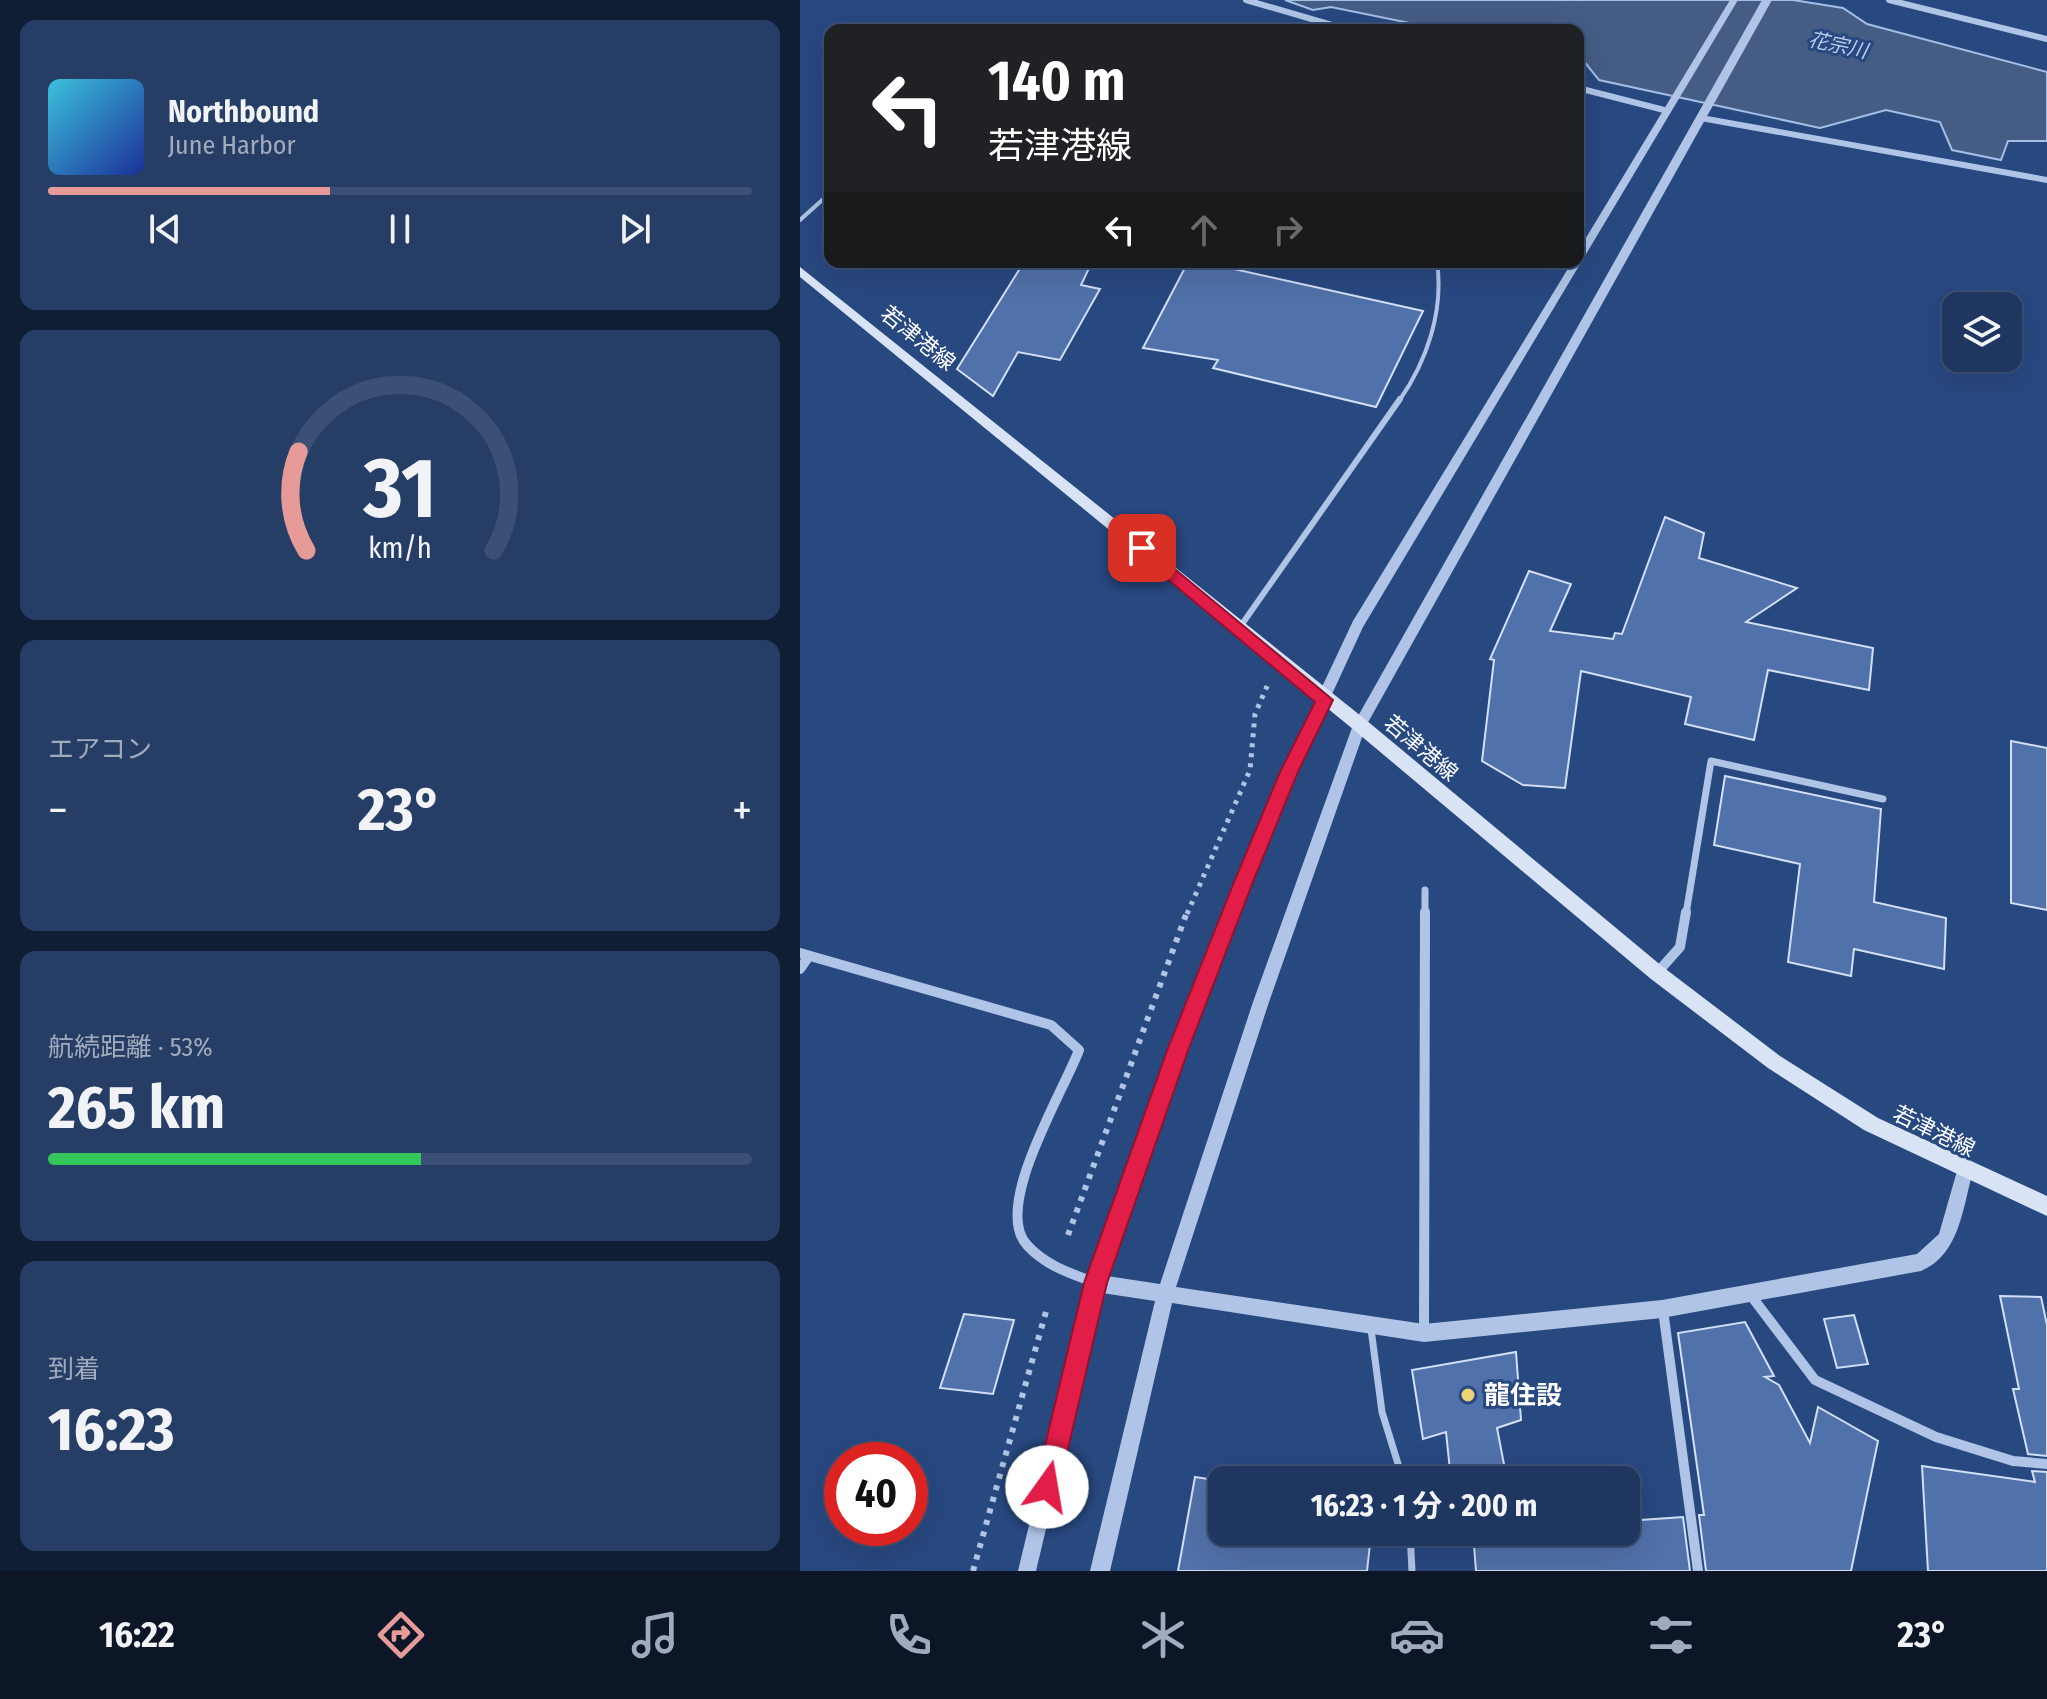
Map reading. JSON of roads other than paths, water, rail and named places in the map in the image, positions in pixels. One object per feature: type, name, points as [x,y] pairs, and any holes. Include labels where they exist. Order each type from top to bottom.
[{"type":"main road","name":"若津港線","points":[[800,271],[1325,700],[1360,725],[1657,973],[1786,1070],[1871,1124],[1965,1171],[2047,1206]]},
{"type":"street","points":[[1246,0],[1328,24]]},
{"type":"street","points":[[1584,251],[1734,0]]},
{"type":"street","points":[[1100,1571],[1165,1295],[1261,1002],[1360,725],[1767,0]]},
{"type":"street","points":[[1889,0],[2047,39]]},
{"type":"street","points":[[1923,9],[1926,0]]},
{"type":"street","points":[[1584,89],[1670,107]]},
{"type":"street","points":[[1703,114],[2047,180]]},
{"type":"street","points":[[1027,1571],[1096,1283],[1179,1048],[1289,772],[1358,625],[1574,268]]},
{"type":"street","points":[[1657,973],[1680,947],[1711,761],[1883,799]]},
{"type":"street","points":[[1424,1333],[1425,890]]},
{"type":"street","points":[[800,969],[804,954],[1051,1025],[1079,1050],[1070,1082],[1030,1157],[1012,1212],[1023,1247],[1057,1272],[1096,1283],[1165,1295],[1424,1333],[1662,1309],[1921,1262],[1946,1239],[1965,1171]]},
{"type":"street","points":[[1749,1292],[1815,1380],[1936,1437],[2013,1461],[2047,1464]]},
{"type":"street","points":[[1662,1309],[1698,1571]]},
{"type":"lane","points":[[800,220],[824,198]]},
{"type":"lane","points":[[1240,628],[1410,385],[1437,320],[1438,268]]},
{"type":"lane","points":[[1370,1326],[1382,1412],[1399,1466]]},
{"type":"lane","points":[[1411,1546],[1412,1571]]},
{"type":"water","name":"花宗川","points":[[1285,0],[1793,0],[1843,8],[1867,24],[2047,72],[2047,141],[2008,141],[2001,160],[1952,150],[1940,122],[1886,110],[1820,128],[1599,80],[1584,61],[1584,24],[1415,24],[1331,7],[1313,10]]},
{"type":"place","name":"龍住設","points":[[1468,1395]]}]
